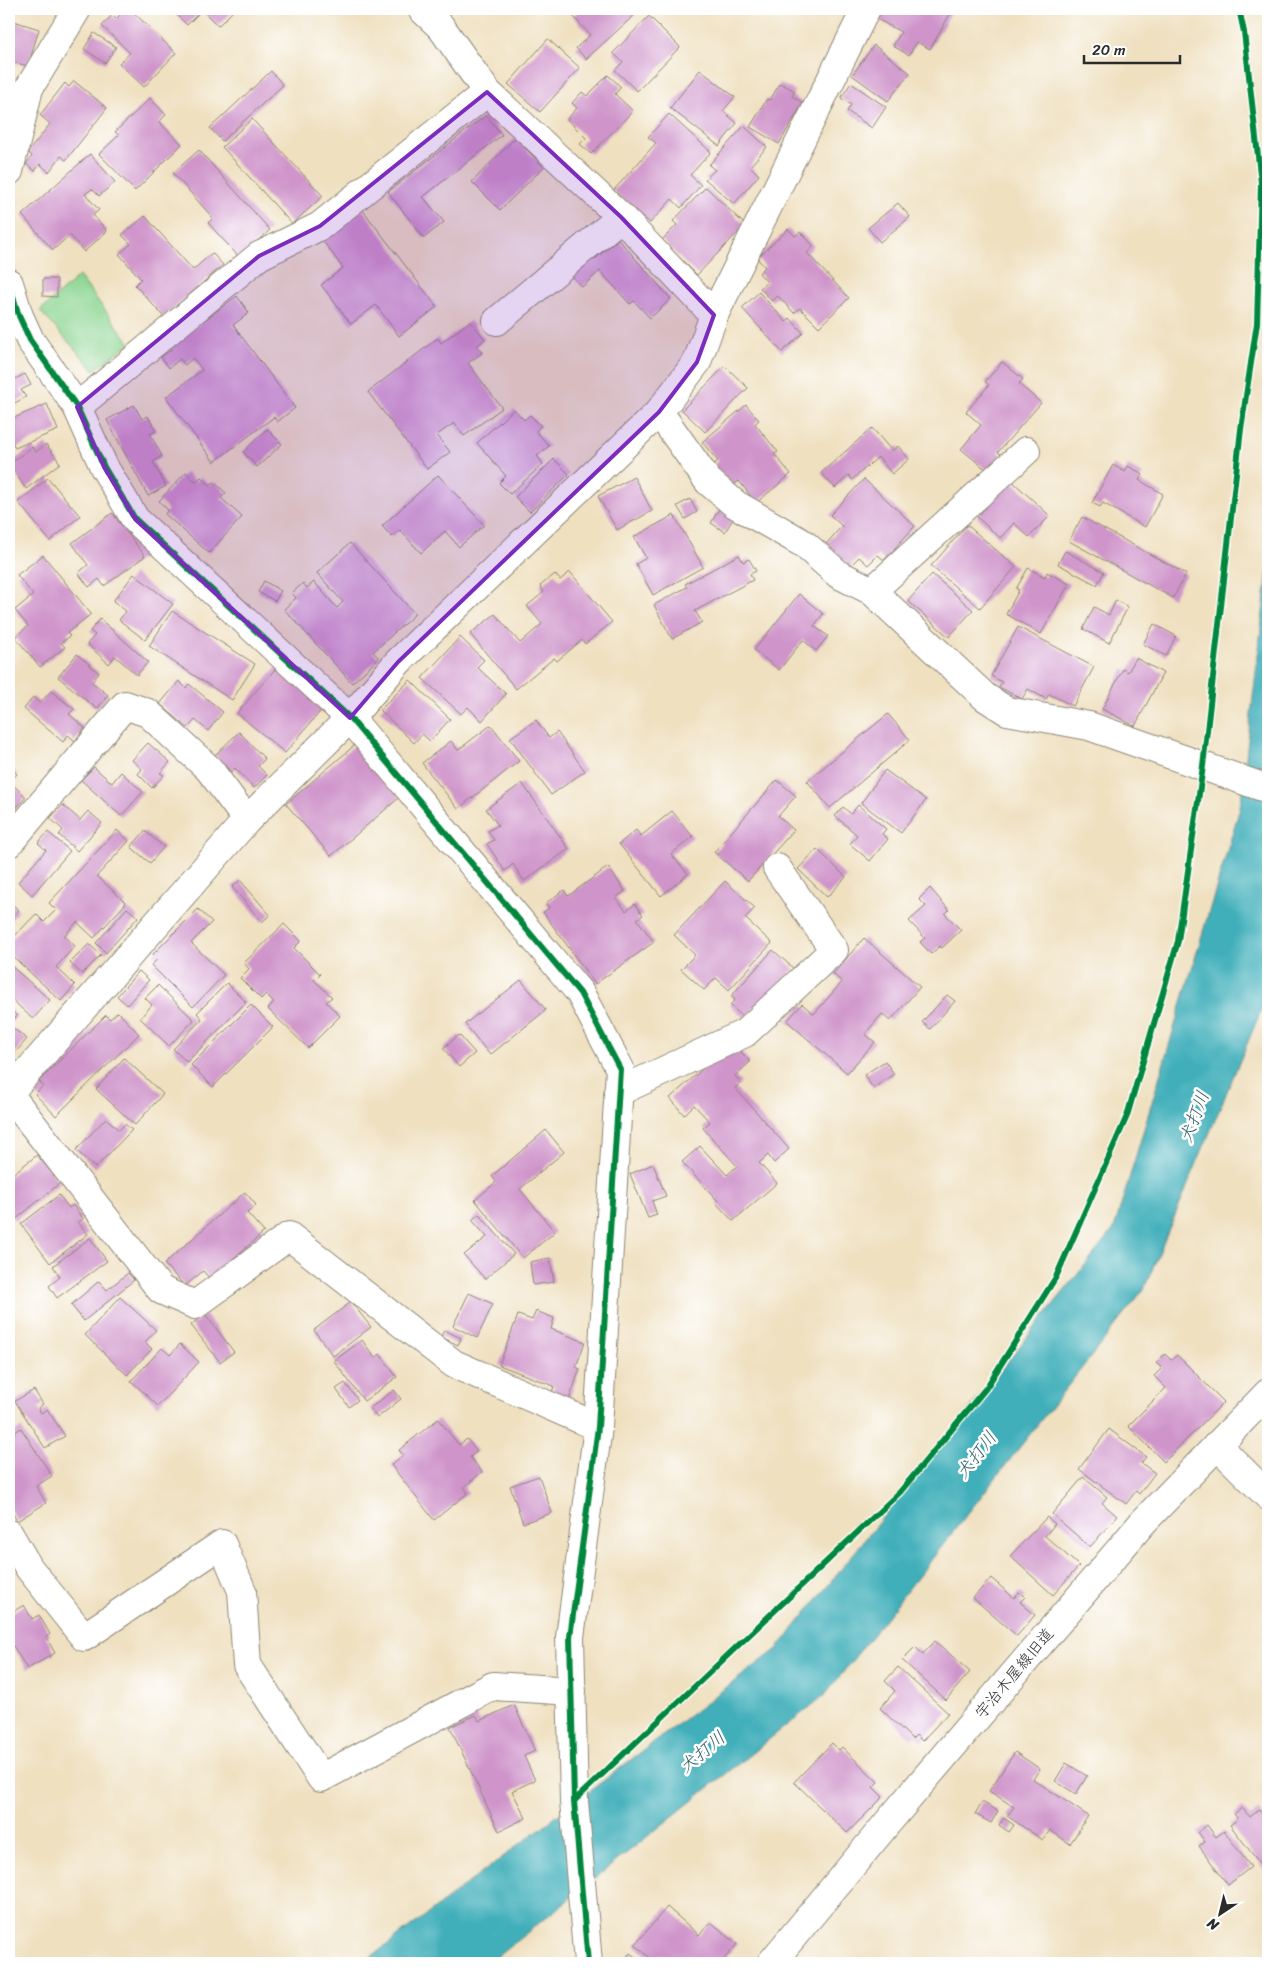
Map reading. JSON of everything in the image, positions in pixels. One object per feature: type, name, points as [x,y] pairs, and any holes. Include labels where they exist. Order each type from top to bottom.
[{"type":"street","points":[[9,171],[29,88],[77,9]]},
{"type":"street","points":[[422,9],[441,27],[487,92],[622,217],[714,315]]},
{"type":"street","points":[[598,1427],[454,1364],[289,1236],[195,1305],[161,1290],[9,1094],[247,820],[350,718],[398,662],[659,412],[697,362],[714,315],[866,9]]},
{"type":"street","points":[[77,407],[259,256],[320,226],[487,92]]},
{"type":"street","points":[[497,322],[622,217]]},
{"type":"street","points":[[9,283],[19,316],[30,340],[77,407],[104,467],[136,519],[350,718],[580,994],[620,1069],[598,1427],[570,1637],[574,1801],[588,1963]]},
{"type":"street","points":[[659,412],[708,481],[735,504],[804,544],[838,574],[872,591],[985,697],[1007,711],[1089,726],[1268,789]]},
{"type":"street","points":[[872,591],[1026,451]]},
{"type":"street","points":[[9,843],[125,705],[148,713],[209,769],[247,820]]},
{"type":"street","points":[[618,1092],[746,1033],[834,950],[777,868]]},
{"type":"street","name":"宇治木屋線旧道","points":[[771,1963],[1144,1521],[1268,1393]]},
{"type":"street","points":[[1218,1445],[1268,1496]]},
{"type":"street","points":[[9,1534],[29,1568],[84,1637],[222,1544],[242,1591],[247,1665],[321,1778],[493,1686],[572,1691]]},
{"type":"highlighted area","points":[[487,92],[621,217],[714,315],[697,362],[659,412],[398,662],[350,718],[135,519],[104,467],[77,407],[259,256],[320,226]]},
{"type":"green space","points":[[79,276],[130,343],[94,370],[40,311]]},
{"type":"water","name":"犬打川","points":[[1268,570],[1268,994],[1144,1289],[826,1694],[489,1963],[363,1963],[777,1649],[1114,1229],[1240,808]]},
{"type":"building","points":[[126,9],[130,9],[176,53],[144,87],[119,63],[130,53],[102,26],[112,15],[116,19]]},
{"type":"building","points":[[171,9],[235,9],[218,26],[202,10],[187,25]]},
{"type":"building","points":[[580,9],[636,9],[639,11],[586,59],[576,48],[590,35],[573,16]]},
{"type":"building","points":[[883,9],[953,9],[930,49],[917,42],[909,55],[893,46],[901,32],[877,19]]},
{"type":"building","points":[[9,14],[11,15],[10,20],[39,29],[28,66],[9,61]]},
{"type":"building","points":[[649,16],[680,47],[637,91],[615,70],[623,62],[613,53]]},
{"type":"building","points":[[94,33],[116,47],[105,63],[84,49]]},
{"type":"building","points":[[548,39],[580,68],[540,112],[508,84]]},
{"type":"building","points":[[874,45],[910,73],[888,101],[852,75]]},
{"type":"building","points":[[700,70],[735,97],[723,111],[737,123],[719,146],[670,108]]},
{"type":"building","points":[[271,71],[283,85],[222,141],[210,128]]},
{"type":"building","points":[[608,75],[621,87],[615,94],[633,111],[591,154],[580,144],[586,138],[567,119],[577,108],[572,103],[582,92],[587,96]]},
{"type":"building","points":[[74,81],[107,108],[66,160],[61,156],[49,172],[40,164],[35,171],[26,164],[32,156],[28,152],[50,124],[40,115],[65,83],[69,87]]},
{"type":"building","points":[[780,83],[795,91],[792,96],[803,103],[779,144],[750,127],[767,99],[770,100]]},
{"type":"building","points":[[851,83],[886,107],[872,128],[847,111],[851,105],[841,98]]},
{"type":"building","points":[[150,98],[166,115],[159,122],[182,144],[135,191],[99,154],[119,135],[115,132]]},
{"type":"building","points":[[669,114],[711,152],[690,175],[701,185],[681,208],[672,199],[650,223],[613,191],[656,143],[648,137]]},
{"type":"building","points":[[486,115],[502,135],[423,197],[444,222],[424,238],[388,192]]},
{"type":"building","points":[[252,119],[323,196],[292,224],[222,147]]},
{"type":"building","points":[[744,126],[767,147],[750,166],[759,175],[734,204],[705,179],[715,170],[709,165]]},
{"type":"building","points":[[515,138],[544,167],[500,210],[472,182]]},
{"type":"building","points":[[199,150],[270,230],[239,257],[208,223],[213,218],[173,173]]},
{"type":"building","points":[[90,154],[115,182],[99,196],[92,189],[85,194],[99,210],[93,215],[107,231],[84,252],[70,235],[53,250],[22,215]]},
{"type":"building","points":[[706,187],[745,225],[697,275],[662,240],[677,225],[673,221]]},
{"type":"building","points":[[898,203],[910,217],[880,242],[868,228]]},
{"type":"building","points":[[362,209],[437,307],[399,336],[376,305],[351,324],[321,285],[343,268],[322,240]]},
{"type":"building","points":[[145,216],[193,270],[212,253],[223,265],[164,317],[135,285],[141,279],[119,254],[131,244],[122,235]]},
{"type":"building","points":[[788,229],[795,236],[800,232],[814,246],[807,253],[849,298],[819,327],[800,308],[794,313],[778,296],[772,301],[760,288],[767,282],[759,273],[765,267],[757,258]]},
{"type":"building","points":[[618,239],[671,299],[650,318],[634,301],[630,304],[600,271],[582,287],[572,276],[591,258],[594,260]]},
{"type":"building","points":[[43,279],[57,279],[57,297],[43,296]]},
{"type":"building","points":[[759,292],[786,322],[790,318],[803,333],[782,352],[742,308]]},
{"type":"building","points":[[237,296],[249,313],[233,325],[295,408],[277,422],[274,417],[214,462],[166,397],[202,370],[193,358],[185,365],[180,359],[169,368],[161,357],[172,349],[170,346]]},
{"type":"building","points":[[470,321],[485,339],[477,346],[482,353],[468,363],[502,408],[464,436],[454,423],[437,435],[450,452],[427,469],[368,392],[438,338],[441,343]]},
{"type":"building","points":[[1002,362],[1023,379],[1019,384],[1041,403],[998,452],[1002,455],[988,471],[961,449],[981,425],[966,412],[989,385],[985,382]]},
{"type":"building","points":[[725,366],[748,388],[705,432],[682,410]]},
{"type":"building","points":[[9,367],[15,379],[25,374],[31,385],[21,390],[26,397],[9,406]]},
{"type":"building","points":[[47,404],[58,430],[15,448],[9,434],[9,420]]},
{"type":"building","points":[[134,405],[142,419],[148,416],[156,431],[150,434],[162,456],[153,462],[166,486],[148,496],[107,420]]},
{"type":"building","points":[[746,405],[759,420],[755,424],[778,452],[774,454],[791,474],[756,503],[739,481],[731,487],[713,465],[718,461],[702,442]]},
{"type":"building","points":[[514,409],[524,420],[530,415],[541,426],[536,431],[549,446],[537,456],[543,464],[510,494],[499,483],[506,476],[477,443]]},
{"type":"building","points":[[872,428],[892,451],[898,446],[909,459],[892,474],[878,457],[852,480],[849,475],[835,488],[821,473]]},
{"type":"building","points":[[267,429],[282,444],[257,467],[243,452]]},
{"type":"building","points":[[46,444],[60,463],[26,489],[9,464],[32,447],[36,452]]},
{"type":"building","points":[[554,459],[569,474],[530,512],[515,497]]},
{"type":"building","points":[[1113,465],[1125,472],[1128,466],[1143,474],[1139,480],[1163,494],[1145,527],[1103,503],[1100,507],[1092,503]]},
{"type":"building","points":[[186,472],[196,482],[201,477],[210,485],[214,482],[226,493],[221,498],[242,517],[209,553],[165,514],[168,510],[159,501]]},
{"type":"building","points":[[438,475],[484,525],[459,547],[445,531],[421,553],[400,530],[392,537],[382,526]]},
{"type":"building","points":[[634,477],[652,511],[617,530],[598,496]]},
{"type":"building","points":[[48,478],[80,516],[50,541],[18,502]]},
{"type":"building","points":[[864,479],[915,526],[884,560],[878,555],[868,565],[859,557],[850,566],[826,544],[842,526],[830,515]]},
{"type":"building","points":[[1011,480],[1050,516],[1029,537],[1014,523],[1000,538],[977,517]]},
{"type":"building","points":[[690,499],[697,512],[685,519],[677,506]]},
{"type":"building","points":[[719,509],[734,517],[725,532],[711,523]]},
{"type":"building","points":[[112,513],[145,556],[104,586],[99,579],[89,587],[78,573],[88,565],[72,543]]},
{"type":"building","points":[[674,515],[703,567],[653,595],[636,564],[646,558],[634,537]]},
{"type":"building","points":[[1082,517],[1186,574],[1173,598],[1069,541]]},
{"type":"building","points":[[967,525],[1016,567],[980,608],[931,566]]},
{"type":"building","points":[[350,543],[415,614],[373,652],[379,658],[352,683],[284,609],[296,598],[292,593],[303,583],[307,588],[314,582],[337,608],[343,602],[317,573]]},
{"type":"building","points":[[1065,551],[1104,572],[1097,585],[1058,564]]},
{"type":"building","points":[[43,555],[91,614],[67,633],[70,636],[61,643],[65,647],[40,667],[15,637],[28,626],[15,610],[33,595],[17,575]]},
{"type":"building","points":[[739,555],[743,562],[749,559],[756,571],[750,574],[753,580],[695,611],[702,622],[672,639],[654,605],[687,587],[685,584]]},
{"type":"building","points":[[1028,568],[1045,577],[1047,572],[1069,584],[1041,634],[1006,614],[1019,590],[1016,589]]},
{"type":"building","points":[[570,572],[612,622],[585,644],[582,640],[557,661],[554,658],[516,689],[470,634],[495,614],[520,643],[542,624],[527,606],[544,592],[540,586],[555,574],[560,580]]},
{"type":"building","points":[[134,574],[173,604],[145,640],[119,620],[126,611],[113,601]]},
{"type":"building","points":[[932,574],[973,610],[949,637],[908,601]]},
{"type":"building","points":[[264,581],[281,591],[275,601],[258,592]]},
{"type":"building","points":[[799,594],[823,614],[814,626],[828,636],[816,651],[803,640],[779,670],[754,650]]},
{"type":"building","points":[[1116,600],[1128,607],[1109,643],[1083,629],[1094,607],[1109,615]]},
{"type":"building","points":[[172,611],[255,664],[232,700],[149,646]]},
{"type":"building","points":[[100,619],[148,662],[137,675],[115,656],[109,664],[87,644],[95,635],[90,631]]},
{"type":"building","points":[[1154,624],[1176,636],[1166,656],[1143,644]]},
{"type":"building","points":[[1018,627],[1094,667],[1073,706],[1049,694],[1046,699],[1028,689],[1022,699],[999,687],[1002,682],[991,676]]},
{"type":"building","points":[[460,637],[484,660],[477,667],[506,694],[482,721],[468,707],[461,714],[422,678]]},
{"type":"building","points":[[77,654],[99,673],[92,682],[108,695],[97,709],[58,677]]},
{"type":"building","points":[[1136,658],[1163,673],[1135,726],[1102,709],[1123,669],[1128,672]]},
{"type":"building","points":[[277,667],[324,707],[285,753],[237,713]]},
{"type":"building","points":[[410,680],[450,719],[430,741],[422,734],[414,743],[380,710]]},
{"type":"building","points":[[179,681],[186,688],[189,684],[223,712],[208,731],[195,720],[188,728],[160,704]]},
{"type":"building","points":[[51,691],[74,709],[69,714],[85,728],[75,741],[68,735],[63,742],[24,709],[33,697],[40,703]]},
{"type":"building","points":[[888,714],[910,740],[830,808],[807,781]]},
{"type":"building","points":[[536,720],[549,738],[557,732],[585,771],[551,795],[510,738]]},
{"type":"building","points":[[491,725],[519,761],[458,809],[422,763],[451,741],[458,750]]},
{"type":"building","points":[[239,732],[265,759],[258,766],[267,775],[254,788],[235,768],[231,772],[215,755]]},
{"type":"building","points":[[148,743],[170,762],[160,773],[164,775],[152,788],[138,774],[142,769],[132,760]]},
{"type":"building","points":[[355,745],[400,797],[331,856],[286,804]]},
{"type":"building","points":[[9,766],[17,774],[10,782],[26,797],[13,812],[9,808]]},
{"type":"building","points":[[94,767],[112,783],[121,772],[143,792],[121,816],[81,780]]},
{"type":"building","points":[[885,770],[926,800],[901,833],[861,803]]},
{"type":"building","points":[[777,780],[796,796],[778,816],[794,830],[748,881],[714,852]]},
{"type":"building","points":[[522,783],[569,849],[524,881],[513,864],[505,871],[487,844],[494,840],[488,831],[498,825],[486,809]]},
{"type":"building","points":[[63,805],[80,820],[88,811],[102,823],[77,851],[59,835],[63,830],[50,818]]},
{"type":"building","points":[[858,805],[886,829],[882,834],[888,839],[870,861],[850,844],[857,835],[835,816],[843,807],[851,814]]},
{"type":"building","points":[[672,811],[693,837],[671,854],[688,874],[661,896],[619,844],[636,830],[641,836]]},
{"type":"building","points":[[117,830],[129,841],[97,876],[126,903],[94,938],[77,922],[64,936],[75,946],[56,967],[75,985],[61,1001],[9,953],[9,942],[36,914],[44,922],[56,910],[49,903]]},
{"type":"building","points":[[145,831],[164,847],[150,863],[131,847]]},
{"type":"building","points":[[48,832],[70,851],[32,895],[18,882],[46,850],[38,843]]},
{"type":"building","points":[[817,849],[846,877],[827,897],[798,869]]},
{"type":"building","points":[[608,867],[625,891],[616,898],[626,911],[635,904],[643,915],[637,919],[654,942],[595,984],[543,912],[549,908],[546,903],[564,890],[568,896]]},
{"type":"building","points":[[240,880],[270,915],[262,922],[232,887]]},
{"type":"building","points":[[725,881],[755,908],[745,918],[772,943],[729,990],[716,978],[704,990],[681,969],[695,955],[674,935]]},
{"type":"building","points":[[930,888],[949,910],[945,914],[961,930],[942,948],[940,946],[931,954],[920,942],[925,938],[909,921],[926,906],[919,899]]},
{"type":"building","points":[[9,902],[19,910],[9,922]]},
{"type":"building","points":[[127,908],[138,917],[106,953],[96,943]]},
{"type":"building","points":[[198,909],[212,922],[191,943],[224,975],[193,1007],[151,965],[158,959],[153,954]]},
{"type":"building","points":[[284,924],[301,941],[294,948],[320,974],[314,980],[332,997],[326,1002],[340,1016],[308,1048],[268,1009],[274,1002],[266,994],[261,999],[240,978],[249,969],[244,963]]},
{"type":"building","points":[[864,938],[920,987],[890,1021],[882,1014],[865,1034],[875,1042],[847,1073],[787,1021],[802,1004],[814,1014],[842,982],[833,974]]},
{"type":"building","points":[[89,944],[101,955],[82,974],[70,963]]},
{"type":"building","points":[[773,950],[794,969],[744,1018],[730,1005],[735,1000],[731,996]]},
{"type":"building","points":[[9,964],[50,1000],[33,1019],[9,997]]},
{"type":"building","points":[[139,971],[149,980],[127,1005],[117,996]]},
{"type":"building","points":[[521,980],[546,1010],[490,1055],[465,1024]]},
{"type":"building","points":[[227,983],[246,1002],[187,1062],[173,1049],[202,1019],[197,1013]]},
{"type":"building","points":[[158,985],[194,1020],[169,1046],[140,1018],[152,1005],[145,998]]},
{"type":"building","points":[[947,995],[955,1001],[930,1029],[922,1022]]},
{"type":"building","points":[[251,1005],[273,1027],[213,1087],[191,1065]]},
{"type":"building","points":[[9,1008],[17,1016],[9,1025]]},
{"type":"building","points":[[118,1012],[139,1034],[56,1116],[35,1094],[43,1086],[39,1081],[106,1015],[110,1019]]},
{"type":"building","points":[[9,1025],[27,1039],[9,1060]]},
{"type":"building","points":[[459,1035],[475,1053],[459,1067],[443,1048]]},
{"type":"building","points":[[733,1042],[750,1062],[735,1076],[741,1083],[735,1088],[789,1149],[774,1163],[768,1155],[759,1163],[777,1183],[733,1221],[716,1203],[718,1201],[682,1162],[700,1146],[727,1175],[737,1166],[703,1128],[710,1122],[694,1105],[684,1115],[670,1098]]},
{"type":"building","points":[[124,1058],[163,1094],[135,1125],[96,1089]]},
{"type":"building","points":[[885,1061],[894,1074],[873,1088],[864,1075]]},
{"type":"building","points":[[106,1118],[119,1130],[125,1124],[132,1130],[95,1168],[76,1150]]},
{"type":"building","points":[[546,1130],[564,1152],[520,1189],[555,1232],[523,1258],[475,1200],[496,1182],[492,1176]]},
{"type":"building","points":[[37,1155],[60,1183],[15,1220],[9,1213],[9,1177]]},
{"type":"building","points":[[653,1164],[666,1196],[652,1201],[657,1215],[648,1218],[630,1174]]},
{"type":"building","points":[[245,1192],[256,1205],[247,1213],[264,1232],[210,1279],[203,1271],[185,1286],[164,1264]]},
{"type":"building","points":[[59,1195],[69,1208],[73,1205],[83,1219],[78,1222],[88,1234],[50,1263],[21,1224]]},
{"type":"building","points":[[479,1214],[514,1254],[485,1279],[464,1255],[487,1237],[472,1220]]},
{"type":"building","points":[[90,1238],[107,1261],[57,1298],[49,1286],[60,1277],[53,1266]]},
{"type":"building","points":[[550,1258],[554,1282],[533,1285],[530,1262]]},
{"type":"building","points":[[128,1273],[134,1280],[84,1321],[71,1305],[99,1281],[107,1290]]},
{"type":"building","points":[[469,1293],[493,1304],[477,1338],[453,1326]]},
{"type":"building","points":[[120,1297],[156,1330],[145,1342],[152,1349],[127,1375],[85,1335]]},
{"type":"building","points":[[351,1302],[371,1327],[333,1356],[314,1330]]},
{"type":"building","points":[[536,1311],[554,1318],[551,1329],[585,1342],[576,1367],[580,1369],[569,1400],[552,1393],[554,1386],[499,1365],[518,1315],[532,1320]]},
{"type":"building","points":[[205,1314],[234,1352],[220,1362],[191,1325]]},
{"type":"building","points":[[444,1330],[461,1338],[458,1345],[441,1337]]},
{"type":"building","points":[[362,1340],[375,1358],[380,1354],[397,1377],[364,1401],[334,1361]]},
{"type":"building","points":[[180,1344],[199,1362],[158,1406],[131,1381],[162,1348],[170,1355]]},
{"type":"building","points":[[1165,1354],[1171,1360],[1177,1355],[1224,1402],[1164,1462],[1128,1426],[1166,1388],[1154,1376],[1162,1368],[1156,1363]]},
{"type":"building","points":[[345,1383],[358,1400],[349,1407],[336,1389]]},
{"type":"building","points":[[34,1390],[43,1404],[38,1408],[41,1413],[47,1409],[65,1436],[45,1448],[15,1401]]},
{"type":"building","points":[[394,1390],[401,1399],[377,1418],[370,1408]]},
{"type":"building","points":[[438,1419],[459,1445],[467,1439],[477,1451],[470,1457],[482,1472],[464,1487],[468,1493],[434,1520],[391,1465],[403,1455],[399,1450]]},
{"type":"building","points":[[21,1428],[52,1476],[36,1486],[46,1503],[17,1521],[9,1507],[9,1436]]},
{"type":"building","points":[[1109,1429],[1146,1457],[1141,1463],[1155,1473],[1139,1494],[1136,1491],[1126,1504],[1079,1469]]},
{"type":"building","points":[[539,1476],[552,1513],[523,1523],[510,1486]]},
{"type":"building","points":[[1083,1477],[1107,1497],[1102,1503],[1117,1516],[1090,1547],[1052,1514]]},
{"type":"building","points":[[1047,1517],[1055,1524],[1045,1536],[1079,1566],[1053,1595],[1010,1556]]},
{"type":"building","points":[[991,1578],[1014,1598],[1019,1592],[1025,1597],[1020,1602],[1035,1615],[1017,1636],[973,1598]]},
{"type":"building","points":[[24,1605],[32,1619],[39,1615],[50,1634],[46,1637],[55,1653],[27,1669],[9,1639],[9,1614]]},
{"type":"building","points":[[935,1641],[970,1672],[946,1700],[902,1660],[915,1647],[923,1654]]},
{"type":"building","points":[[898,1667],[948,1713],[922,1741],[916,1735],[912,1739],[880,1708],[895,1691],[885,1681]]},
{"type":"building","points":[[514,1705],[535,1751],[524,1756],[535,1780],[512,1791],[526,1818],[499,1831],[450,1727],[476,1715],[479,1721]]},
{"type":"building","points":[[832,1743],[839,1750],[842,1747],[878,1782],[873,1787],[883,1797],[847,1833],[794,1782]]},
{"type":"building","points":[[1015,1752],[1040,1769],[1033,1779],[1088,1816],[1070,1844],[1050,1830],[1043,1840],[1007,1816],[1014,1807],[989,1791]]},
{"type":"building","points":[[1066,1763],[1087,1776],[1076,1794],[1055,1781]]},
{"type":"building","points":[[982,1802],[998,1811],[991,1823],[975,1814]]},
{"type":"building","points":[[1242,1808],[1250,1817],[1259,1810],[1268,1822],[1268,1866],[1264,1869],[1230,1825],[1238,1819],[1234,1814]]},
{"type":"building","points":[[1004,1818],[1014,1825],[1009,1832],[999,1825]]},
{"type":"building","points":[[1207,1825],[1216,1837],[1224,1831],[1251,1867],[1228,1885],[1199,1846],[1205,1842],[1198,1832]]},
{"type":"building","points":[[667,1907],[699,1935],[711,1922],[737,1944],[721,1963],[656,1963],[635,1945]]},
{"type":"building","points":[[630,1953],[644,1963],[622,1963]]},
{"type":"cycle path","points":[[574,1801],[900,1492],[986,1388],[1056,1277],[1127,1116],[1178,941],[1203,766],[1241,429],[1257,323],[1261,183],[1244,32],[1239,9]]},
{"type":"cycle path","points":[[9,283],[19,316],[30,340],[77,407],[104,467],[135,519],[350,718],[580,993],[620,1069],[598,1427],[570,1637],[574,1801],[588,1963]]}]
